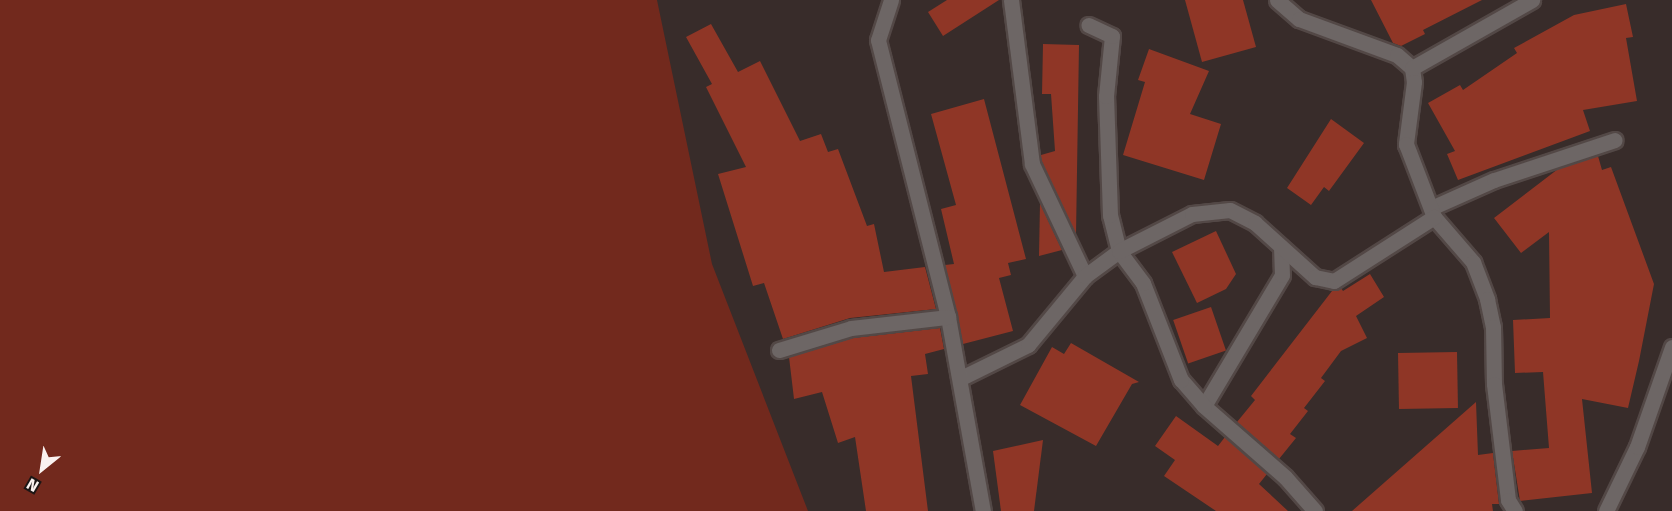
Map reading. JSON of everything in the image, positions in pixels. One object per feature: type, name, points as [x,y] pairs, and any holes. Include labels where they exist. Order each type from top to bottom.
[{"type":"street","points":[[891,0],[878,40],[962,378],[983,511]]},
{"type":"street","points":[[1011,0],[1032,164],[1085,276]]},
{"type":"street","points":[[1277,0],[1299,19],[1397,55],[1412,68],[1414,82],[1406,144],[1433,212],[1473,262],[1487,299],[1493,327],[1494,384],[1508,500],[1515,511]]},
{"type":"street","points":[[1412,68],[1532,0]]},
{"type":"street","points":[[1088,25],[1112,36],[1107,96],[1110,215],[1119,251],[1143,282],[1181,380],[1204,406],[1285,477],[1315,511]]},
{"type":"street","points":[[962,378],[1028,345],[1085,276],[1119,251],[1192,214],[1230,210],[1255,223],[1315,277],[1334,281],[1433,212],[1494,180],[1615,140]]},
{"type":"street","points":[[1204,406],[1282,275],[1281,247]]},
{"type":"street","points":[[779,350],[851,328],[948,317]]},
{"type":"street","points":[[1606,511],[1637,447],[1672,347]]},
{"type":"shaded area","points":[[0,0],[657,0],[712,264],[808,511],[0,511]]},
{"type":"building","points":[[947,0],[999,0],[943,36],[928,12]]},
{"type":"building","points":[[1185,0],[1243,0],[1256,47],[1202,62]]},
{"type":"building","points":[[1371,0],[1482,0],[1423,30],[1425,34],[1401,46],[1393,43]]},
{"type":"building","points":[[1626,4],[1633,37],[1626,38],[1637,101],[1583,110],[1590,131],[1458,180],[1447,154],[1455,151],[1428,103],[1460,85],[1463,90],[1517,53],[1514,48],[1574,15]]},
{"type":"building","points":[[711,24],[738,72],[760,61],[800,141],[821,134],[828,152],[838,149],[867,226],[874,224],[884,272],[925,267],[936,309],[850,318],[783,339],[764,283],[753,286],[718,174],[746,167],[706,87],[712,84],[686,37]]},
{"type":"building","points":[[1043,44],[1079,45],[1076,235],[1041,161],[1041,155],[1055,151],[1051,94],[1042,94]]},
{"type":"building","points":[[1149,49],[1209,71],[1190,114],[1221,124],[1204,180],[1123,155],[1145,82],[1138,80]]},
{"type":"building","points":[[984,99],[1026,259],[1008,263],[1011,275],[999,278],[1013,331],[963,344],[945,265],[954,264],[941,209],[956,205],[931,114]]},
{"type":"building","points":[[1331,119],[1364,143],[1329,191],[1324,187],[1311,205],[1287,188]]},
{"type":"building","points":[[1598,156],[1602,170],[1611,167],[1654,284],[1639,361],[1628,408],[1582,399],[1592,493],[1520,501],[1512,451],[1549,448],[1543,372],[1515,373],[1513,320],[1550,318],[1549,232],[1521,253],[1494,218],[1558,169]]},
{"type":"building","points":[[1040,203],[1062,250],[1039,256]]},
{"type":"building","points":[[1216,231],[1236,274],[1226,289],[1197,303],[1172,252]]},
{"type":"building","points":[[1370,274],[1384,297],[1356,316],[1367,338],[1341,351],[1321,378],[1325,381],[1304,408],[1308,411],[1290,434],[1296,438],[1279,459],[1237,422],[1255,400],[1251,396],[1332,291],[1341,288],[1343,291]]},
{"type":"building","points":[[1211,307],[1226,350],[1188,364],[1173,320]]},
{"type":"building","points":[[940,328],[944,349],[925,354],[928,374],[911,376],[928,511],[866,511],[855,437],[838,443],[822,392],[794,399],[789,357],[853,338]]},
{"type":"building","points":[[1071,343],[1139,382],[1132,384],[1096,446],[1020,405],[1052,347],[1064,354]]},
{"type":"building","points":[[1457,352],[1458,408],[1399,409],[1398,353]]},
{"type":"building","points":[[1476,402],[1478,455],[1493,453],[1499,504],[1492,504],[1493,511],[1352,511]]},
{"type":"building","points":[[1176,416],[1218,446],[1225,437],[1267,474],[1259,484],[1288,511],[1216,511],[1164,476],[1175,460],[1155,446]]},
{"type":"building","points":[[1043,440],[1034,511],[1001,511],[993,451]]}]
